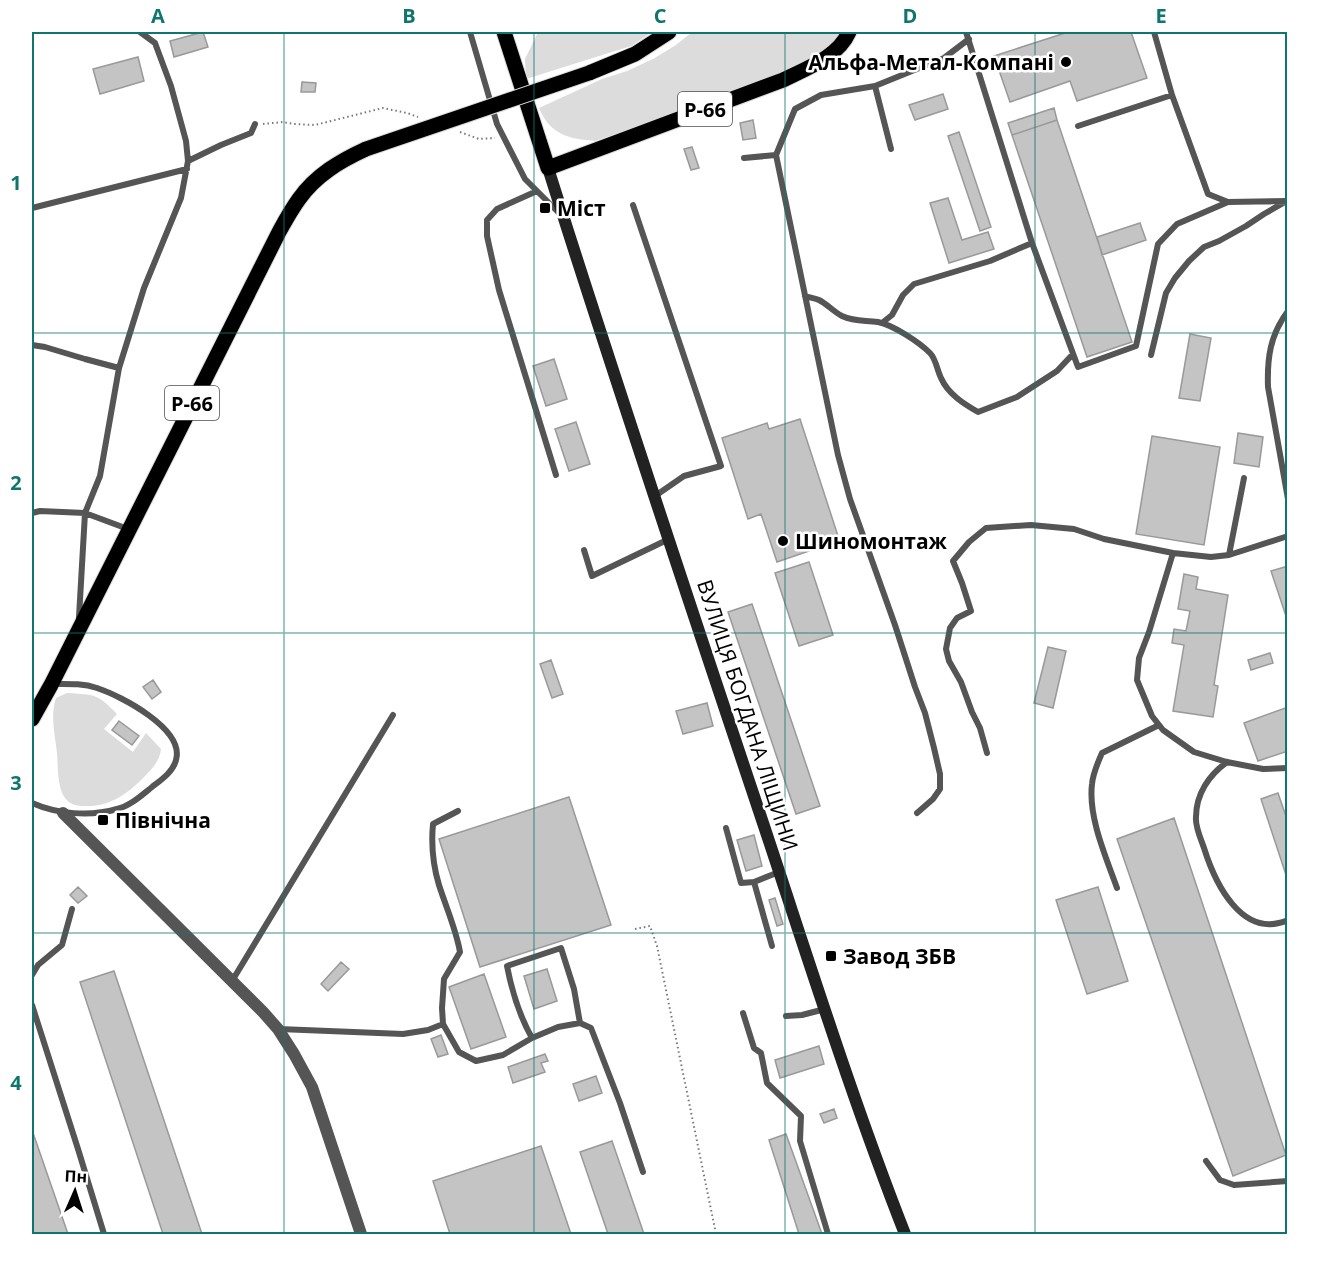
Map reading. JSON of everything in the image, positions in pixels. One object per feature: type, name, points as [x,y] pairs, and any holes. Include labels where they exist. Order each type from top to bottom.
[{"type":"main road","points":[[504,32],[548,168]]},
{"type":"main road","name":"Р-66","points":[[32,718],[279,232],[299,199],[320,177],[341,161],[366,149],[589,73],[635,54],[669,32]]},
{"type":"main road","name":"Р-66","points":[[548,168],[783,80],[821,61],[838,47],[849,32]]},
{"type":"main road","name":"ВУЛИЦЯ БОГДАНА ЛІЩИНИ","points":[[548,168],[779,872],[905,1234]]},
{"type":"street","points":[[63,813],[278,1029],[312,1087],[361,1234]]},
{"type":"lane","points":[[79,628],[85,513],[100,476],[119,368],[144,288],[181,198],[188,161],[186,141],[171,86],[155,43],[140,32]]},
{"type":"lane","points":[[470,32],[497,124],[525,179],[564,218]]},
{"type":"lane","points":[[966,32],[1032,243],[1078,367],[1136,346],[1158,244],[1177,224],[1228,202]]},
{"type":"lane","points":[[1155,32],[1172,95],[1208,194],[1228,202],[1287,202]]},
{"type":"lane","points":[[917,813],[933,799],[940,789],[940,774],[925,713],[850,499],[838,455],[777,155],[795,109],[821,95],[875,86],[944,58],[969,39]]},
{"type":"lane","points":[[875,86],[891,149]]},
{"type":"lane","points":[[1078,126],[1172,95]]},
{"type":"lane","points":[[188,161],[250,133],[255,124]]},
{"type":"lane","points":[[744,158],[777,155]]},
{"type":"lane","points":[[32,208],[187,169]]},
{"type":"lane","points":[[537,191],[497,209],[487,220],[487,236],[499,290],[556,475]]},
{"type":"lane","points":[[1151,355],[1166,293],[1174,278],[1189,261],[1204,247],[1287,202]]},
{"type":"lane","points":[[633,205],[721,466],[684,476],[655,496]]},
{"type":"lane","points":[[882,323],[892,315],[903,295],[914,284],[990,261],[1032,243]]},
{"type":"lane","points":[[806,296],[819,300],[852,320],[882,323],[893,327],[917,342],[932,355],[942,382],[965,404],[978,412],[1017,397],[1057,371],[1073,354]]},
{"type":"lane","points":[[1287,311],[1277,325],[1270,347],[1267,371],[1287,499]]},
{"type":"lane","points":[[32,345],[119,368]]},
{"type":"lane","points":[[1229,555],[1244,478]]},
{"type":"lane","points":[[32,513],[40,511],[85,513],[128,529]]},
{"type":"lane","points":[[987,753],[962,682],[949,661],[946,649],[950,628],[957,618],[971,611],[953,561],[969,542],[986,528],[1030,525],[1074,529],[1104,539],[1173,553],[1211,557],[1229,555],[1287,536]]},
{"type":"lane","points":[[584,550],[592,576],[669,539]]},
{"type":"lane","points":[[1173,553],[1149,632],[1138,658],[1137,680],[1152,716],[1163,730],[1194,752],[1263,770],[1287,768]]},
{"type":"lane","points":[[32,803],[63,813],[118,809],[138,798],[157,783],[171,770],[177,759],[172,736],[162,725],[140,710],[96,687],[51,684]]},
{"type":"lane","points":[[232,981],[393,714]]},
{"type":"lane","points":[[1117,888],[1094,817],[1092,783],[1102,753],[1159,725]]},
{"type":"lane","points":[[1227,762],[1206,782],[1195,818],[1209,863],[1227,897],[1242,915],[1268,925],[1287,920]]},
{"type":"lane","points":[[458,811],[433,824],[432,839],[438,883],[458,937],[460,952],[444,979],[443,1024],[459,1052],[476,1061],[503,1054],[558,1027],[580,1023],[591,1028],[620,1103],[643,1172]]},
{"type":"lane","points":[[726,828],[741,883],[754,882],[779,872]]},
{"type":"lane","points":[[754,882],[772,946]]},
{"type":"lane","points":[[32,975],[38,964],[62,945],[72,909]]},
{"type":"lane","points":[[532,1038],[511,989],[507,966],[561,948],[574,989],[580,1023]]},
{"type":"lane","points":[[32,1005],[104,1234]]},
{"type":"lane","points":[[786,1016],[802,1015],[825,1009]]},
{"type":"lane","points":[[743,1013],[754,1048],[761,1053],[767,1083],[801,1116],[800,1141],[828,1234]]},
{"type":"lane","points":[[278,1029],[403,1034],[428,1030],[443,1024]]},
{"type":"lane","points":[[1206,1161],[1220,1180],[1234,1185],[1287,1181]]},
{"type":"path","points":[[255,124],[283,122],[315,125],[383,108],[407,112],[421,118]]},
{"type":"path","points":[[459,132],[479,139],[504,137]]},
{"type":"path","points":[[635,929],[650,926],[657,946],[716,1234]]},
{"type":"shaded area","points":[[538,32],[652,32],[631,46],[526,79],[525,59]]},
{"type":"shaded area","points":[[692,32],[844,32],[841,39],[784,76],[595,141],[569,137],[555,130],[539,108],[653,59]]},
{"type":"shaded area","points":[[67,693],[95,696],[105,702],[117,714],[104,729],[133,752],[146,733],[161,749],[158,760],[148,773],[118,798],[94,806],[82,806],[69,802],[62,793],[58,776],[53,711],[56,698]]},
{"type":"building","points":[[203,32],[208,47],[174,57],[170,41]]},
{"type":"building","points":[[1068,32],[1131,32],[1147,78],[1077,101],[1070,81],[1010,102],[994,56]]},
{"type":"building","points":[[138,57],[144,81],[100,94],[93,69]]},
{"type":"building","points":[[302,82],[316,83],[315,92],[301,92]]},
{"type":"building","points":[[943,94],[948,109],[915,120],[909,105]]},
{"type":"building","points":[[1054,108],[1057,120],[1012,135],[1008,123]]},
{"type":"building","points":[[753,120],[756,138],[743,140],[740,123]]},
{"type":"building","points":[[1057,120],[1132,342],[1087,357],[1012,135]]},
{"type":"building","points":[[959,132],[991,227],[980,231],[948,136]]},
{"type":"building","points":[[692,147],[699,168],[691,170],[684,149]]},
{"type":"building","points":[[948,198],[962,240],[988,232],[994,249],[949,263],[930,203]]},
{"type":"building","points":[[1140,223],[1146,240],[1102,255],[1097,237]]},
{"type":"building","points":[[1190,334],[1211,338],[1200,401],[1179,398]]},
{"type":"building","points":[[554,359],[567,399],[546,406],[533,366]]},
{"type":"building","points":[[800,419],[838,536],[808,546],[809,551],[777,562],[761,514],[748,519],[722,438],[767,423],[769,429]]},
{"type":"building","points":[[576,422],[590,464],[569,471],[555,429]]},
{"type":"building","points":[[1238,433],[1263,437],[1259,467],[1234,463]]},
{"type":"building","points":[[1152,436],[1220,447],[1204,545],[1136,534]]},
{"type":"building","points":[[809,562],[833,635],[799,646],[775,573]]},
{"type":"building","points":[[1288,566],[1288,622],[1271,571]]},
{"type":"building","points":[[1184,574],[1198,577],[1196,589],[1228,595],[1214,685],[1218,686],[1213,717],[1173,711],[1184,645],[1172,643],[1174,629],[1186,631],[1190,611],[1178,609]]},
{"type":"building","points":[[752,604],[820,806],[796,814],[728,612]]},
{"type":"building","points":[[1048,647],[1066,651],[1053,708],[1034,703]]},
{"type":"building","points":[[1270,653],[1273,663],[1251,670],[1248,660]]},
{"type":"building","points":[[551,660],[563,694],[552,698],[540,664]]},
{"type":"building","points":[[153,680],[161,692],[152,699],[143,687]]},
{"type":"building","points":[[707,703],[713,726],[683,734],[676,711]]},
{"type":"building","points":[[1288,707],[1288,751],[1258,761],[1244,723]]},
{"type":"building","points":[[119,721],[139,736],[132,745],[112,730]]},
{"type":"building","points":[[1278,793],[1288,822],[1288,881],[1261,799]]},
{"type":"building","points":[[569,797],[611,925],[480,967],[439,839]]},
{"type":"building","points":[[1174,818],[1286,1155],[1233,1176],[1117,839]]},
{"type":"building","points":[[754,835],[762,866],[746,871],[737,840]]},
{"type":"building","points":[[78,887],[87,896],[78,903],[70,895]]},
{"type":"building","points":[[1098,887],[1128,981],[1087,994],[1056,900]]},
{"type":"building","points":[[775,898],[783,924],[777,926],[769,900]]},
{"type":"building","points":[[341,962],[349,969],[328,991],[321,984]]},
{"type":"building","points":[[547,969],[557,1001],[534,1009],[524,976]]},
{"type":"building","points":[[114,971],[202,1234],[163,1234],[80,982]]},
{"type":"building","points":[[484,974],[506,1037],[471,1049],[449,987]]},
{"type":"building","points":[[441,1035],[448,1054],[438,1057],[431,1039]]},
{"type":"building","points":[[819,1046],[824,1064],[780,1078],[775,1060]]},
{"type":"building","points":[[545,1054],[548,1061],[541,1063],[545,1072],[513,1083],[508,1067]]},
{"type":"building","points":[[596,1076],[602,1093],[579,1101],[573,1084]]},
{"type":"building","points":[[834,1109],[837,1118],[824,1123],[820,1114]]},
{"type":"building","points":[[32,1130],[68,1234],[32,1234]]},
{"type":"building","points":[[786,1134],[822,1234],[799,1234],[769,1140]]},
{"type":"building","points":[[612,1141],[644,1234],[608,1234],[580,1152]]},
{"type":"building","points":[[541,1146],[571,1234],[450,1234],[433,1181]]},
{"type":"place","name":"Альфа-Метал-Компані","points":[[1066,62]]},
{"type":"place","name":"Міст","points":[[545,208]]},
{"type":"place","name":"Шиномонтаж","points":[[783,541]]},
{"type":"place","name":"Північна","points":[[103,820]]},
{"type":"place","name":"Завод ЗБВ","points":[[831,956]]}]
